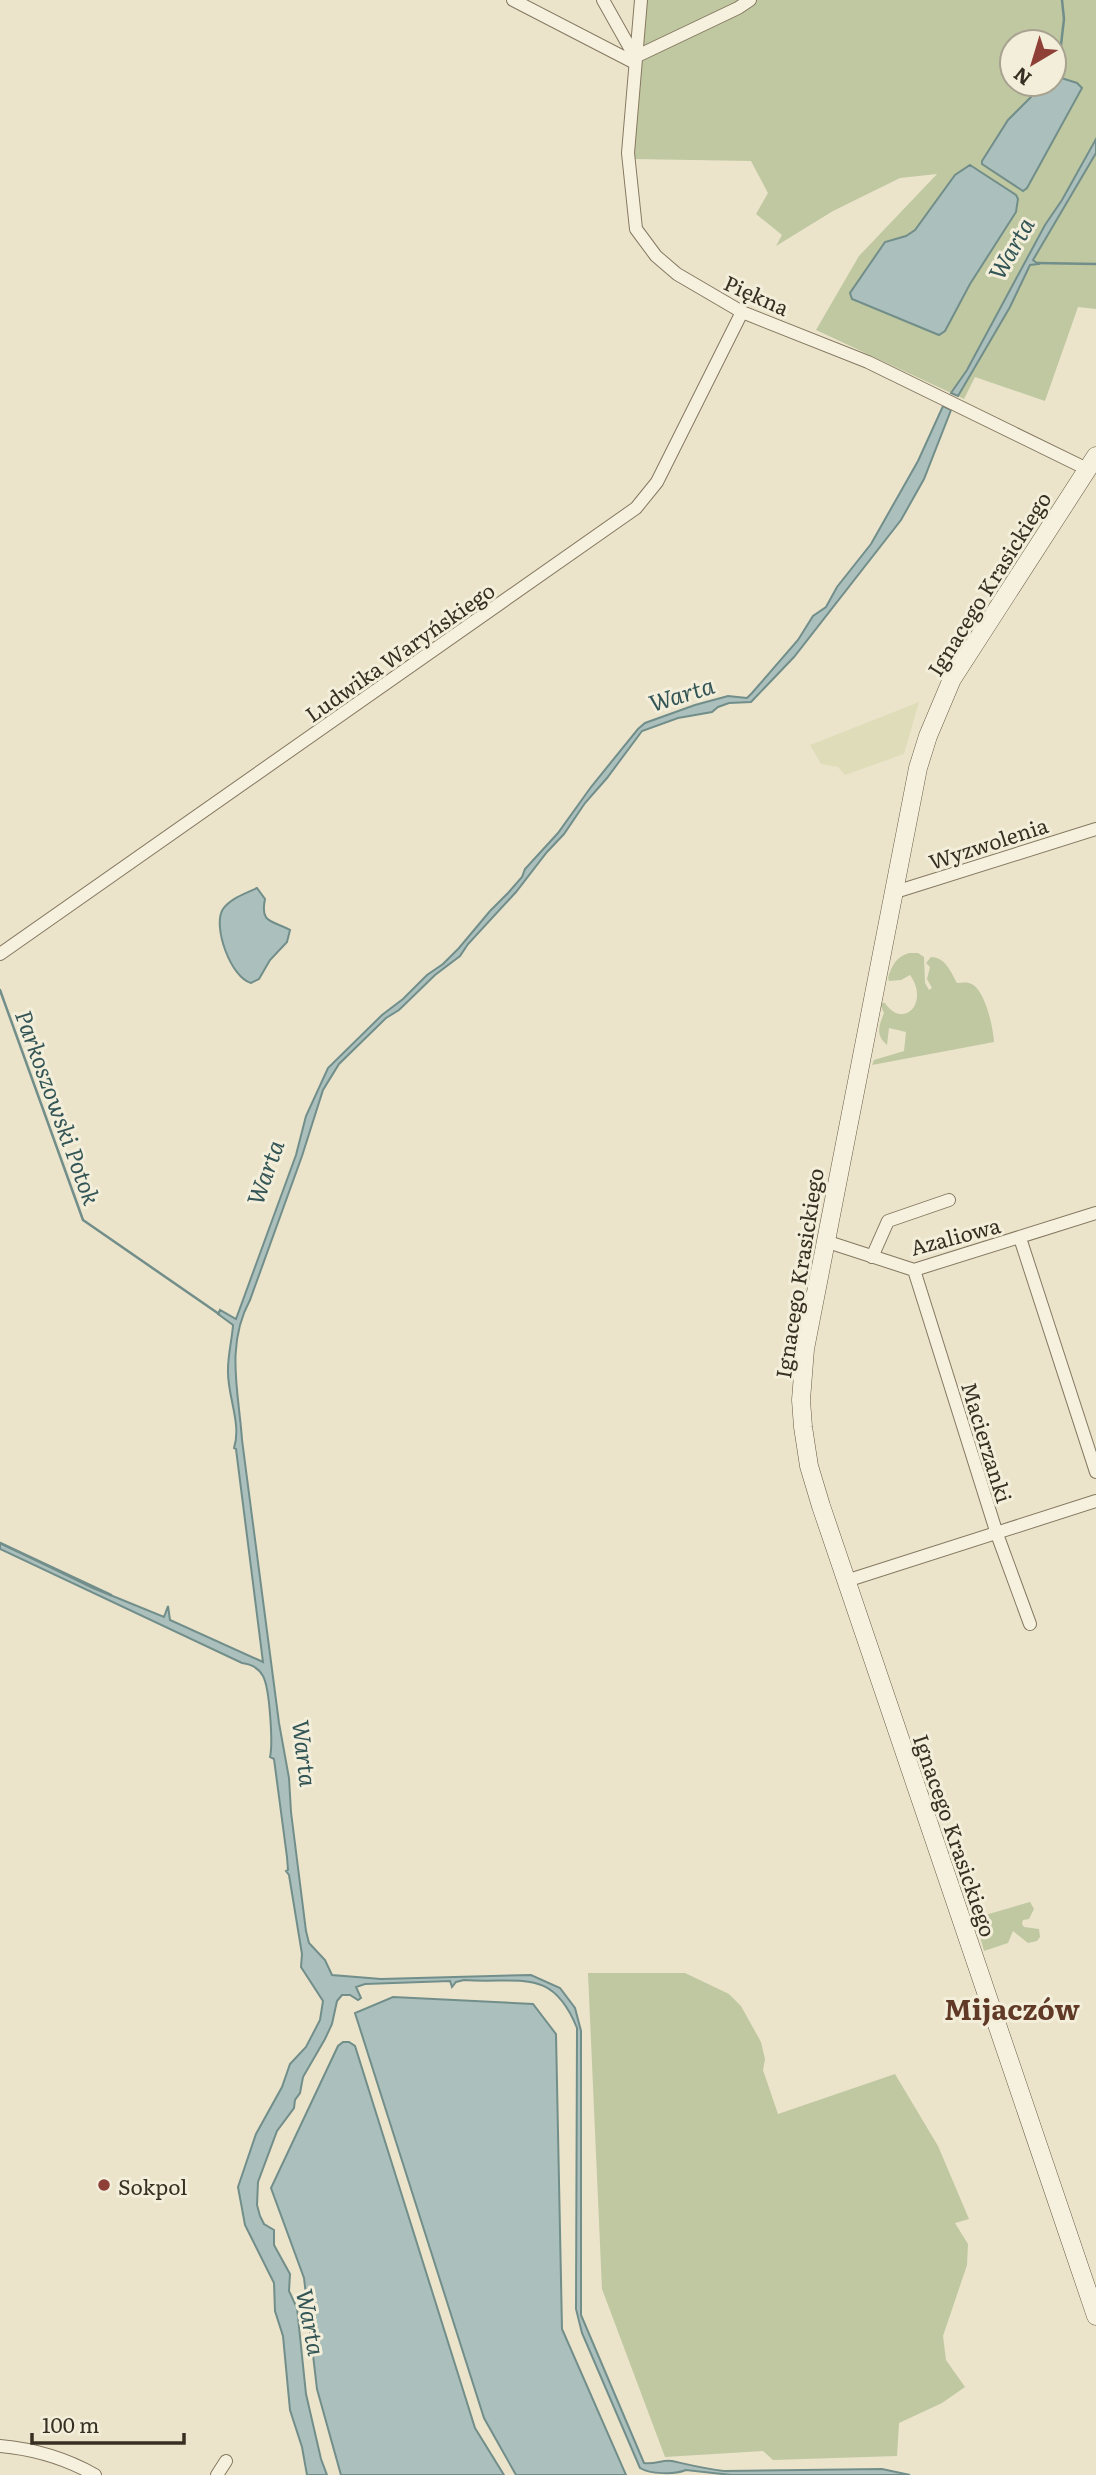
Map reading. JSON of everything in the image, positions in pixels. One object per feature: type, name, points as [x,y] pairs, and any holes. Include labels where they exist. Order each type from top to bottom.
[{"type":"street","points":[[513,0],[635,60]]},
{"type":"street","points":[[603,0],[635,60]]},
{"type":"street","name":"Piękna","points":[[641,0],[628,153],[636,229],[656,256],[677,274],[743,312],[868,362],[963,408],[1092,463]]},
{"type":"street","points":[[635,60],[750,0]]},
{"type":"street","name":"Ludwika Waryńskiego","points":[[0,954],[636,508],[657,482],[743,312]]},
{"type":"street","name":"Ignacego Krasickiego","points":[[1092,463],[952,679],[939,706],[918,768],[805,1349],[801,1400],[809,1466],[1096,2316]]},
{"type":"street","name":"Wyzwolenia","points":[[892,893],[1096,829]]},
{"type":"street","points":[[872,1257],[888,1222],[949,1200]]},
{"type":"street","name":"Azaliowa","points":[[825,1241],[914,1270],[1096,1213]]},
{"type":"street","points":[[1020,1238],[1096,1472]]},
{"type":"street","name":"Macierzanki","points":[[914,1270],[997,1534],[1030,1624]]},
{"type":"street","points":[[846,1580],[1096,1501]]},
{"type":"street","points":[[0,2446],[42,2453],[79,2466],[95,2475]]},
{"type":"street","points":[[217,2475],[226,2460]]},
{"type":"shaded area","points":[[919,702],[904,754],[845,775],[838,767],[821,764],[810,745]]},
{"type":"green space","points":[[645,0],[1096,0],[1096,309],[1078,307],[1045,401],[975,377],[964,399],[816,330],[859,256],[937,174],[900,178],[833,211],[776,246],[782,235],[756,214],[768,193],[751,161],[634,159]]},
{"type":"green space","points":[[909,953],[918,953],[924,957],[925,983],[929,990],[932,988],[927,979],[930,967],[926,963],[931,957],[944,962],[957,983],[975,986],[984,999],[994,1042],[872,1065],[874,1060],[904,1051],[906,1032],[889,1028],[887,1045],[881,1038],[879,1034],[884,1013],[879,1002],[885,1003],[899,1014],[912,1010],[917,995],[910,975],[901,980],[889,981],[888,978],[895,962]]},
{"type":"green space","points":[[1030,1902],[1034,1909],[1029,1919],[1023,1920],[1022,1924],[1024,1927],[1039,1929],[1040,1937],[1037,1941],[1028,1943],[1013,1931],[1008,1943],[984,1951],[975,1918]]},
{"type":"green space","points":[[588,1973],[685,1973],[729,1994],[741,2006],[761,2042],[765,2059],[763,2070],[778,2114],[895,2074],[938,2146],[969,2219],[955,2223],[968,2244],[967,2265],[943,2336],[946,2360],[965,2387],[942,2403],[899,2423],[897,2456],[773,2460],[763,2451],[665,2457],[602,2289]]},
{"type":"water","points":[[1068,80],[1082,88],[1023,191],[982,164],[1008,120],[1030,98],[1068,98]]},
{"type":"water","points":[[1096,139],[1096,153],[1033,260],[1038,264],[1030,265],[1010,307],[958,396],[951,393],[967,370],[1045,225]]},
{"type":"water","points":[[970,165],[1016,195],[1018,199],[1016,212],[970,284],[945,331],[939,335],[852,299],[850,293],[885,242],[906,236],[915,230],[955,175]]},
{"type":"water","points":[[943,406],[951,410],[924,479],[901,520],[794,657],[751,702],[729,703],[712,712],[678,718],[642,731],[564,834],[460,956],[435,975],[399,1010],[386,1018],[339,1064],[323,1090],[302,1156],[242,1317],[236,1352],[242,1440],[309,1943],[325,1960],[332,1975],[381,1979],[531,1975],[560,1988],[575,2008],[581,2031],[581,2315],[644,2463],[669,2461],[724,2471],[882,2469],[910,2475],[731,2475],[686,2470],[662,2473],[640,2468],[582,2333],[576,2309],[577,2028],[557,1995],[545,1987],[532,1982],[464,1980],[456,1982],[452,1987],[450,1981],[365,1984],[356,1987],[361,1998],[358,2000],[350,1995],[342,1995],[337,2001],[332,2024],[325,2039],[303,2077],[294,2108],[277,2131],[258,2182],[257,2205],[260,2216],[264,2224],[274,2230],[274,2245],[290,2274],[289,2291],[297,2308],[306,2394],[327,2475],[307,2475],[302,2447],[290,2410],[283,2336],[275,2311],[274,2283],[245,2225],[238,2187],[256,2134],[282,2087],[290,2064],[306,2047],[320,2020],[323,2001],[301,1967],[302,1954],[289,1875],[286,1871],[287,1857],[274,1759],[270,1757],[270,1717],[265,1683],[261,1673],[252,1666],[0,1549],[0,1543],[93,1588],[164,1617],[168,1606],[170,1620],[263,1662],[234,1448],[236,1429],[228,1370],[233,1325],[218,1314],[220,1310],[236,1319],[296,1155],[306,1116],[328,1068],[382,1015],[459,948],[558,833],[638,729],[645,723],[695,705],[728,696],[747,698],[752,693],[798,640],[813,616],[826,607],[837,587],[871,544],[918,461]]},
{"type":"water","points":[[257,888],[265,899],[264,913],[268,920],[290,930],[287,942],[270,960],[259,979],[251,983],[237,972],[230,962],[222,939],[220,917],[230,902]]},
{"type":"water","points":[[393,1997],[533,2004],[556,2034],[562,2329],[626,2475],[516,2475],[484,2418],[355,2013]]},
{"type":"water","name":"Warta","points":[[343,2042],[355,2046],[475,2428],[504,2475],[341,2475],[317,2389],[304,2278],[271,2188],[338,2046]]},
{"type":"waterway","points":[[1062,0],[1063,28]]},
{"type":"waterway","points":[[1037,263],[1096,264]]},
{"type":"waterway","name":"Parkoszowski Potok","points":[[0,990],[83,1220],[219,1314]]},
{"type":"waterway","points":[[0,1543],[111,1595]]},
{"type":"place","name":"Sokpol","points":[[104,2185]]},
{"type":"district","name":"Mijaczów","points":[[1012,2008]]}]
